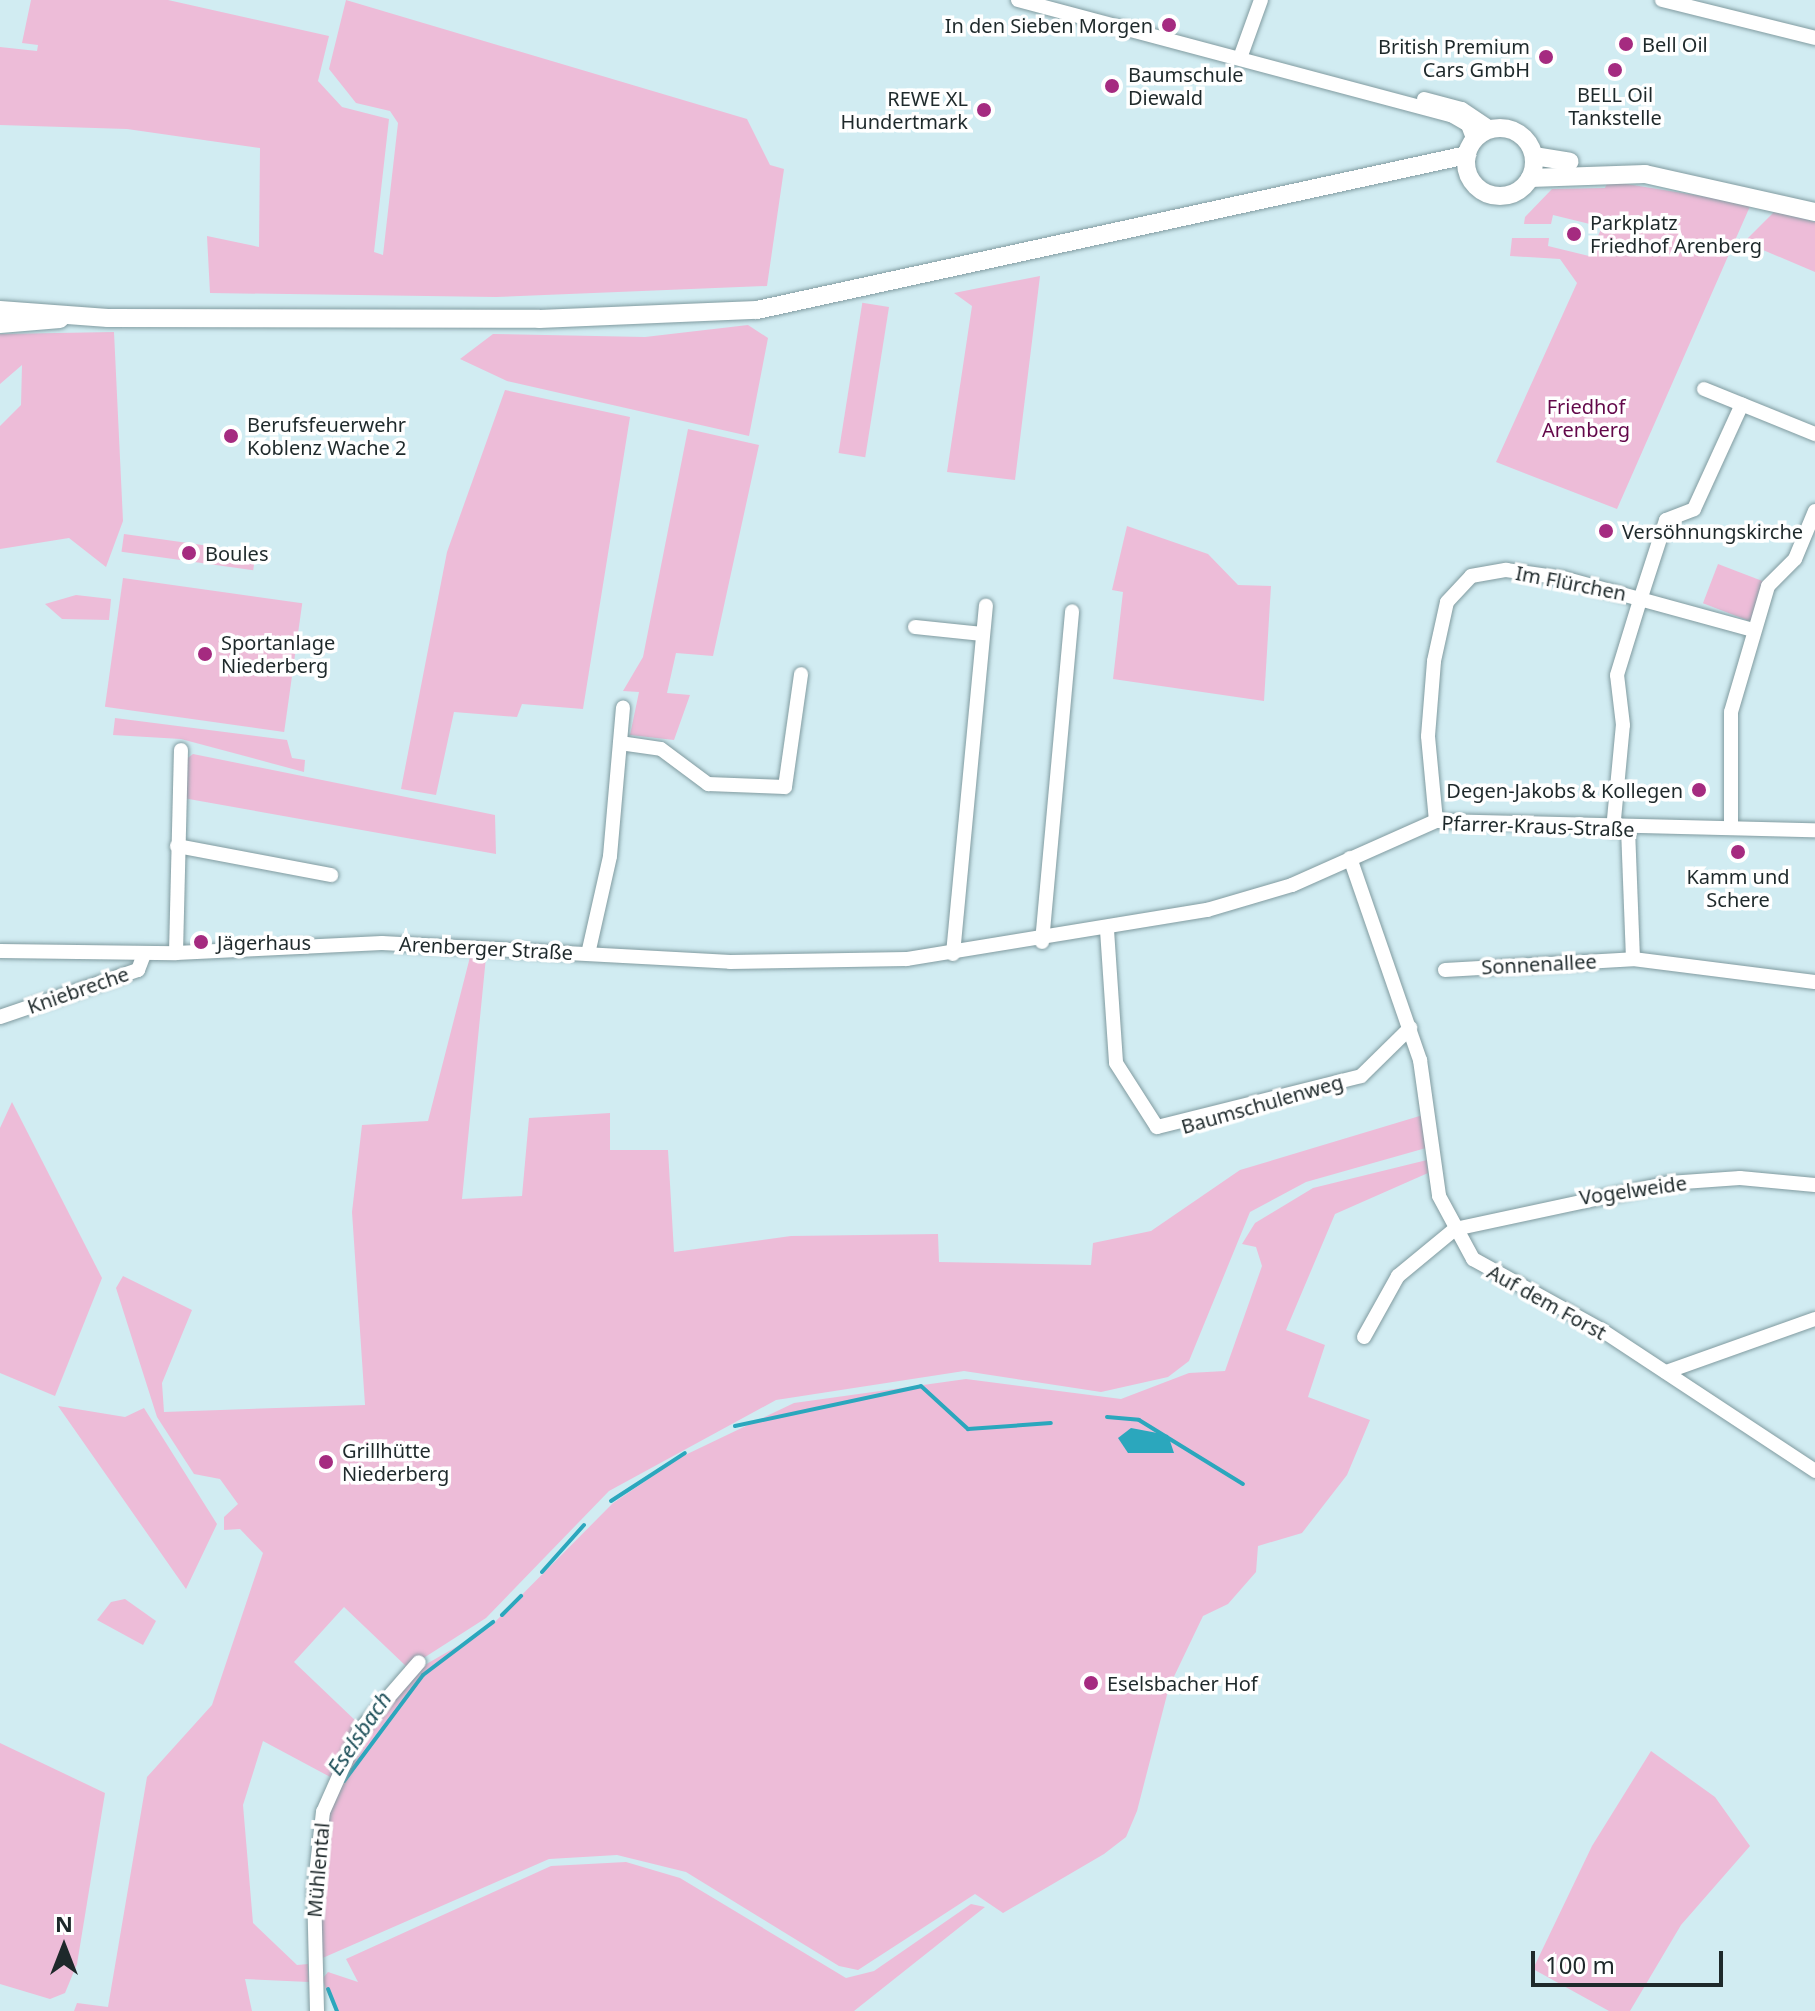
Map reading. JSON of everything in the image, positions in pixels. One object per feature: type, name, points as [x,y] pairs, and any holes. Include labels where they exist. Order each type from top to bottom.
[{"type":"main road","points":[[0,310],[64,317],[539,319],[757,310],[1358,184],[1470,148],[1492,129],[1522,136],[1534,156],[1530,178]]},
{"type":"main road","points":[[1470,148],[1470,178]]},
{"type":"main road","points":[[1534,156],[1673,170],[1815,202]]},
{"type":"main road","points":[[1358,184],[1470,178],[1498,196],[1530,178],[1645,174],[1815,212]]},
{"type":"main road","points":[[0,324],[64,317]]},
{"type":"street","points":[[1018,0],[1376,92],[1457,118],[1470,148]]},
{"type":"street","points":[[1240,58],[1261,0]]},
{"type":"street","points":[[1662,0],[1815,38]]},
{"type":"street","points":[[1376,92],[1451,104],[1492,129]]},
{"type":"street","points":[[1704,389],[1815,434]]},
{"type":"street","name":"Im Flürchen","points":[[1621,830],[1623,725],[1617,675],[1666,520],[1694,509],[1742,404]]},
{"type":"street","points":[[1731,828],[1730,720],[1753,630],[1768,586],[1795,559],[1815,511]]},
{"type":"street","name":"Im Flürchen","points":[[1436,821],[1429,701],[1444,612],[1456,588],[1481,572],[1506,570],[1641,597],[1753,630]]},
{"type":"street","points":[[953,954],[986,606]]},
{"type":"street","points":[[1042,942],[1072,611]]},
{"type":"street","points":[[915,627],[983,634]]},
{"type":"street","points":[[620,743],[661,749],[708,784],[785,787],[801,674]]},
{"type":"street","points":[[588,954],[610,856],[623,708]]},
{"type":"street","points":[[176,953],[181,750]]},
{"type":"street","name":"Pfarrer-Kraus-Straße","points":[[795,963],[953,954],[1107,930],[1275,891],[1436,821],[1621,830],[1815,830]]},
{"type":"street","points":[[1621,830],[1633,959]]},
{"type":"street","points":[[177,846],[331,875]]},
{"type":"street","name":"Auf dem Forst","points":[[1350,858],[1410,1028],[1430,1104],[1439,1196],[1455,1229],[1488,1270],[1666,1372],[1815,1471]]},
{"type":"street","name":"Baumschulenweg","points":[[1107,930],[1116,1063],[1157,1127],[1361,1076],[1410,1028]]},
{"type":"street","name":"Arenberger Straße","points":[[0,951],[144,954],[382,943],[795,963]]},
{"type":"street","name":"Kniebreche","points":[[0,1017],[138,970],[144,954]]},
{"type":"street","name":"Sonnenallee","points":[[1445,970],[1633,959],[1815,982]]},
{"type":"street","name":"Vogelweide","points":[[1455,1229],[1669,1183],[1740,1178],[1815,1185]]},
{"type":"street","points":[[1364,1337],[1398,1276],[1455,1229]]},
{"type":"street","points":[[1666,1372],[1815,1319]]},
{"type":"street","name":"Mühlental","points":[[317,2011],[314,1892],[323,1812],[359,1731],[418,1662]]},
{"type":"green space","points":[[31,0],[168,0],[329,36],[318,81],[342,107],[389,119],[374,252],[383,255],[398,123],[390,111],[356,103],[329,69],[346,0],[747,119],[770,165],[784,169],[767,286],[496,297],[210,293],[207,236],[259,247],[260,148],[127,129],[0,125],[0,47],[37,51],[38,45],[22,43]]},
{"type":"green space","name":"Friedhof Arenberg","points":[[1608,181],[1751,204],[1617,509],[1496,462],[1577,283],[1560,259],[1510,256],[1512,238],[1549,238],[1548,246],[1589,256],[1602,227],[1553,215],[1551,224],[1524,224],[1525,217],[1552,189],[1605,188]]},
{"type":"green space","points":[[1775,211],[1815,222],[1815,272],[1744,242]]},
{"type":"green space","points":[[1040,276],[1015,480],[947,472],[972,306],[954,293]]},
{"type":"green space","points":[[862,303],[889,307],[865,457],[839,453]]},
{"type":"green space","points":[[748,325],[768,338],[749,436],[507,381],[460,359],[493,334],[645,337]]},
{"type":"green space","points":[[114,332],[123,521],[106,567],[69,538],[0,549],[0,426],[21,405],[22,365],[0,384],[0,334]]},
{"type":"green space","points":[[505,390],[630,417],[583,709],[522,704],[517,717],[454,712],[436,795],[401,789],[447,552]]},
{"type":"green space","points":[[688,429],[759,445],[713,656],[676,653],[667,693],[690,695],[674,740],[630,735],[639,692],[623,691],[643,657]]},
{"type":"green space","points":[[1127,526],[1208,554],[1238,585],[1271,586],[1264,701],[1113,679],[1123,592],[1112,590]]},
{"type":"green space","name":"Boules","points":[[124,534],[256,553],[253,570],[121,552]]},
{"type":"green space","points":[[1718,564],[1766,582],[1751,621],[1703,603]]},
{"type":"green space","name":"Sportanlage Niederberg","points":[[123,578],[302,603],[284,732],[105,707]]},
{"type":"green space","points":[[76,595],[111,599],[109,620],[62,619],[45,604]]},
{"type":"green space","points":[[115,718],[287,740],[292,758],[305,760],[304,772],[181,739],[113,735]]},
{"type":"green space","points":[[193,754],[495,815],[496,854],[183,798],[185,760]]},
{"type":"green space","points":[[470,957],[486,957],[462,1199],[522,1196],[529,1118],[610,1113],[610,1150],[668,1150],[674,1252],[791,1236],[938,1234],[939,1262],[1091,1265],[1093,1243],[1151,1231],[1240,1170],[1423,1115],[1426,1148],[1306,1182],[1250,1212],[1189,1361],[1168,1377],[1101,1392],[964,1371],[776,1400],[609,1491],[486,1618],[408,1668],[344,1607],[294,1662],[359,1724],[334,1779],[263,1741],[243,1805],[253,1923],[297,1965],[308,1964],[309,1982],[245,1979],[252,2011],[74,2011],[77,2003],[108,2007],[147,1777],[212,1705],[263,1553],[240,1529],[224,1530],[224,1517],[238,1504],[220,1479],[194,1474],[157,1417],[116,1288],[123,1276],[192,1310],[162,1383],[164,1412],[365,1405],[352,1212],[362,1125],[428,1121]]},
{"type":"green space","points":[[12,1102],[102,1278],[55,1396],[0,1373],[0,1128]]},
{"type":"green space","points":[[1427,1160],[1428,1173],[1335,1214],[1286,1330],[1325,1345],[1308,1397],[1370,1420],[1347,1475],[1302,1533],[1258,1546],[1256,1572],[1228,1604],[1203,1616],[1169,1687],[1137,1811],[1126,1837],[1104,1854],[1003,1913],[975,1894],[858,1970],[839,1966],[686,1872],[617,1855],[549,1859],[318,1960],[317,1856],[329,1804],[363,1733],[423,1666],[489,1628],[613,1503],[681,1457],[794,1403],[966,1379],[1121,1399],[1189,1373],[1225,1371],[1262,1266],[1256,1247],[1242,1244],[1255,1223],[1313,1188]]},
{"type":"green space","points":[[58,1406],[125,1417],[144,1408],[217,1524],[186,1589]]},
{"type":"green space","points":[[125,1599],[156,1621],[143,1645],[97,1620],[111,1602]]},
{"type":"green space","points":[[0,1743],[105,1793],[77,1964],[65,1993],[50,1999],[0,1984]]},
{"type":"green space","points":[[1651,1751],[1715,1797],[1750,1846],[1681,1925],[1630,2011],[1609,2011],[1533,1969],[1592,1846]]},
{"type":"green space","points":[[626,1862],[680,1878],[846,1978],[874,1971],[971,1904],[985,1907],[854,2011],[335,2011],[322,1979],[328,1972],[358,1982],[346,1959],[551,1866]]},
{"type":"water","points":[[1131,1428],[1168,1435],[1174,1453],[1128,1453],[1118,1438]]},
{"type":"waterway","name":"Eselsbach","points":[[735,1426],[921,1386],[968,1429],[1051,1423]]},
{"type":"waterway","name":"Eselsbach","points":[[1107,1417],[1139,1420],[1243,1484]]},
{"type":"waterway","name":"Eselsbach","points":[[611,1501],[685,1453]]},
{"type":"waterway","name":"Eselsbach","points":[[542,1572],[584,1525]]},
{"type":"waterway","name":"Eselsbach","points":[[502,1615],[521,1596]]},
{"type":"waterway","name":"Eselsbach","points":[[344,1781],[423,1675],[493,1622]]},
{"type":"waterway","name":"Eselsbach","points":[[328,1989],[337,2011]]},
{"type":"place","name":"In den Sieben Morgen","points":[[1169,25]]},
{"type":"place","name":"Bell Oil","points":[[1626,44]]},
{"type":"place","name":"British Premium Cars GmbH","points":[[1546,57]]},
{"type":"place","name":"BELL Oil Tankstelle","points":[[1615,70]]},
{"type":"place","name":"Baumschule Diewald","points":[[1112,86]]},
{"type":"place","name":"REWE XL Hundertmark","points":[[984,110]]},
{"type":"place","name":"Parkplatz Friedhof Arenberg","points":[[1574,234]]},
{"type":"place","name":"Berufsfeuerwehr Koblenz Wache 2","points":[[231,436]]},
{"type":"place","name":"Versöhnungskirche","points":[[1606,531]]},
{"type":"place","name":"Boules","points":[[189,553]]},
{"type":"place","name":"Sportanlage Niederberg","points":[[205,654]]},
{"type":"place","name":"Degen-Jakobs & Kollegen","points":[[1699,790]]},
{"type":"place","name":"Kamm und Schere","points":[[1738,852]]},
{"type":"place","name":"Jägerhaus","points":[[201,942]]},
{"type":"place","name":"Grillhütte Niederberg","points":[[326,1462]]},
{"type":"place","name":"Eselsbacher Hof","points":[[1091,1683]]}]
